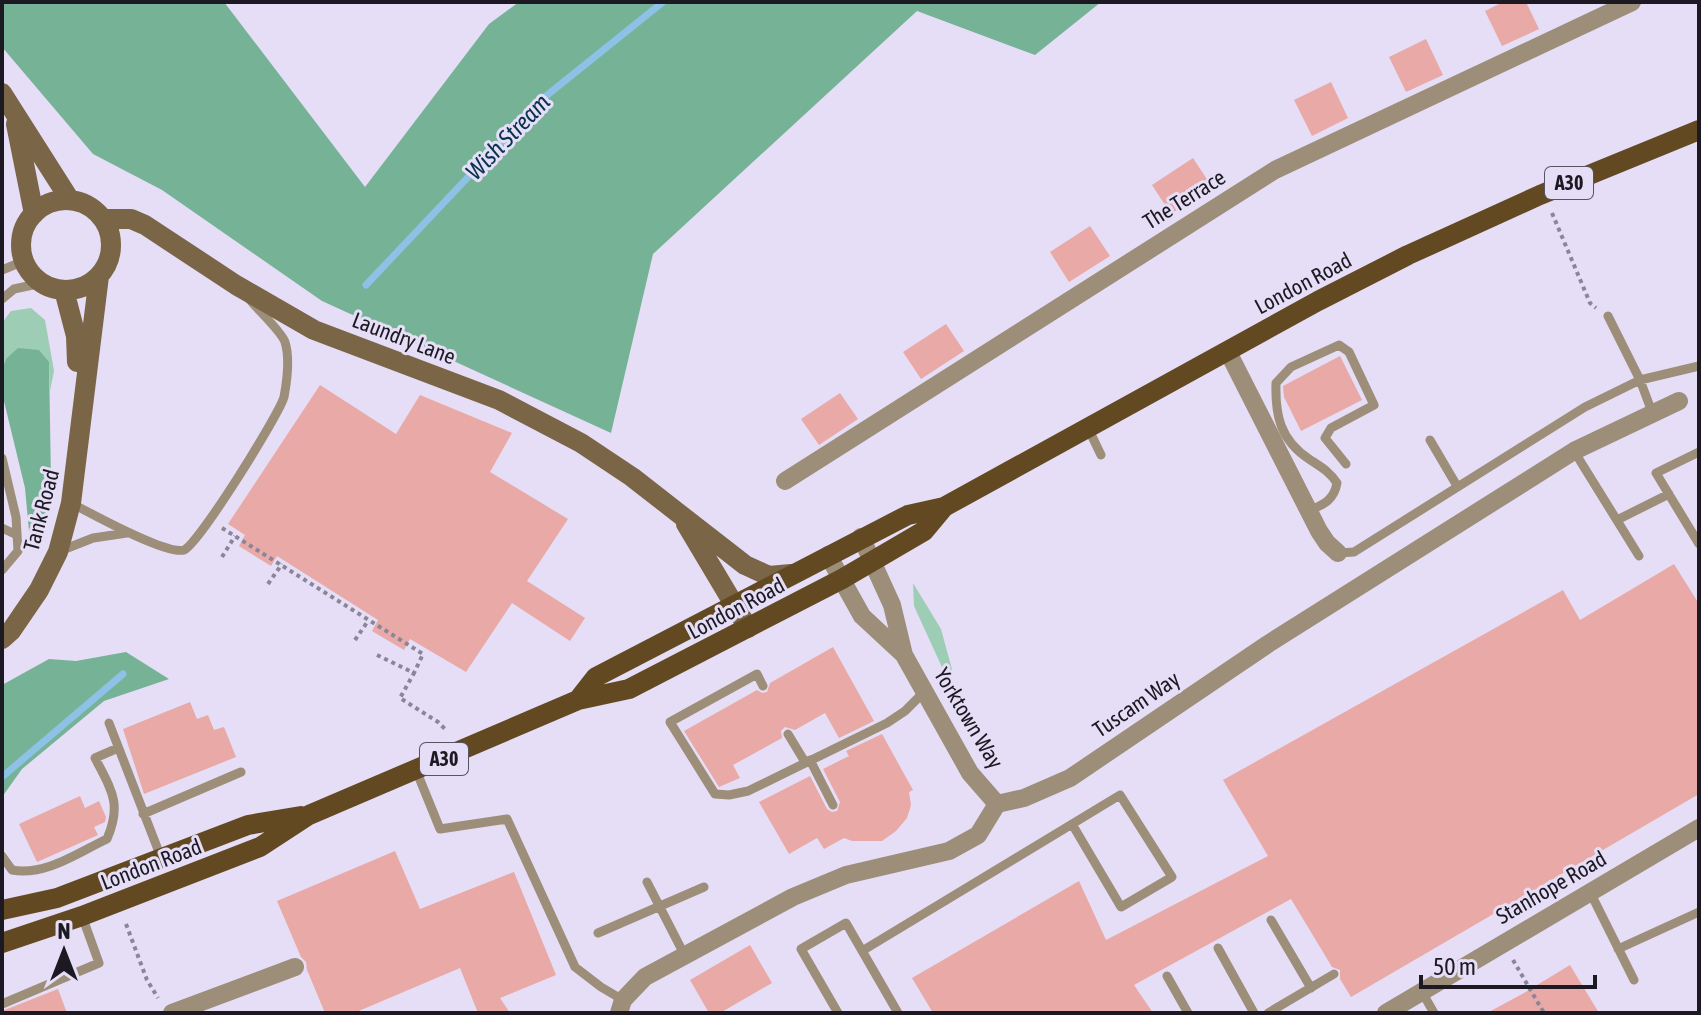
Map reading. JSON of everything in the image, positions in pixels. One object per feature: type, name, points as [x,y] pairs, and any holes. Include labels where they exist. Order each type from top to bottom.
[{"type":"main road","name":"London Road","points":[[578,700],[596,677],[861,537],[908,515],[944,507],[1318,301],[1440,240],[1540,195],[1699,130]]},
{"type":"main road","name":"London Road","points":[[2,943],[82,916],[260,847],[309,815],[578,700],[629,689],[842,579],[924,531],[944,507]]},
{"type":"main road","name":"London Road","points":[[2,910],[47,902],[248,825],[309,815]]},
{"type":"street","name":"The Terrace","points":[[785,481],[1275,170],[1632,2]]},
{"type":"street","points":[[2,93],[70,200]]},
{"type":"street","points":[[13,113],[34,214]]},
{"type":"street","points":[[70,200],[83,203],[103,219],[110,233],[111,249],[108,264],[99,276],[89,285],[64,290],[42,283],[31,274],[24,261],[22,236],[34,214],[44,206],[70,200]]},
{"type":"street","name":"Laundry Lane","points":[[103,219],[131,219],[145,225],[236,285],[314,330],[499,400],[581,443],[632,477],[745,565],[769,576],[791,574]]},
{"type":"street","name":"Tank Road","points":[[2,639],[39,590],[58,552],[71,503],[99,276]]},
{"type":"street","name":"Tank Road","points":[[64,290],[76,336],[80,426]]},
{"type":"street","points":[[1228,352],[1309,511],[1327,543],[1338,553]]},
{"type":"street","name":"Tuscam Way","points":[[997,804],[1024,798],[1070,778],[1268,644],[1574,451],[1679,401]]},
{"type":"street","name":"Laundry Lane","points":[[682,517],[748,628]]},
{"type":"street","name":"Yorktown Way","points":[[861,537],[892,605],[904,655],[970,773],[997,804]]},
{"type":"street","name":"Yorktown Way","points":[[828,555],[862,616],[904,655]]},
{"type":"street","points":[[621,1006],[645,977],[793,897],[846,875],[949,851],[978,835],[997,804]]},
{"type":"street","name":"Stanhope Road","points":[[1386,1013],[1699,828]]},
{"type":"street","points":[[166,1007],[206,1007],[295,967]]},
{"type":"lane","points":[[2,270],[24,261]]},
{"type":"lane","points":[[2,299],[14,289],[42,283]]},
{"type":"lane","points":[[71,503],[130,533],[171,549],[184,550],[216,514],[283,400],[287,367],[285,340],[236,285]]},
{"type":"lane","points":[[1608,316],[1640,380],[1652,412]]},
{"type":"lane","points":[[1309,511],[1335,495],[1337,483],[1330,472],[1306,457],[1287,438],[1275,412],[1276,383],[1291,367],[1339,345],[1349,352],[1374,405],[1331,428],[1325,438],[1346,464]]},
{"type":"lane","points":[[1338,553],[1354,552],[1585,407],[1640,380],[1699,366]]},
{"type":"lane","points":[[1088,428],[1101,455]]},
{"type":"lane","points":[[1430,440],[1457,486]]},
{"type":"lane","points":[[1574,451],[1639,556]]},
{"type":"lane","points":[[1699,452],[1656,473],[1699,544]]},
{"type":"lane","points":[[2,458],[16,517],[18,551],[2,570]]},
{"type":"lane","points":[[1617,520],[1669,494]]},
{"type":"lane","points":[[2,528],[17,535]]},
{"type":"lane","points":[[58,552],[93,538],[130,533]]},
{"type":"lane","points":[[763,686],[757,674],[670,722],[715,794],[748,791],[887,723],[924,692]]},
{"type":"lane","points":[[109,723],[162,860]]},
{"type":"lane","points":[[788,734],[808,761],[833,805]]},
{"type":"lane","points":[[2,856],[12,870],[34,872],[107,839],[116,819],[116,809],[95,758],[118,748]]},
{"type":"lane","points":[[416,770],[440,829],[507,819],[575,967],[621,1006]]},
{"type":"lane","points":[[143,814],[241,772]]},
{"type":"lane","points":[[862,951],[1072,824],[1120,795],[1172,877],[1121,907],[1072,824]]},
{"type":"lane","points":[[647,882],[685,956]]},
{"type":"lane","points":[[598,933],[704,887]]},
{"type":"lane","points":[[1590,892],[1634,980]]},
{"type":"lane","points":[[1618,949],[1699,912]]},
{"type":"lane","points":[[2,1004],[99,963],[82,916]]},
{"type":"lane","points":[[1271,920],[1311,988]]},
{"type":"lane","points":[[838,1013],[801,949],[846,923],[898,1013]]},
{"type":"lane","points":[[1218,948],[1254,1013]]},
{"type":"lane","points":[[1268,1013],[1334,974]]},
{"type":"lane","points":[[1167,976],[1188,1013]]},
{"type":"lane","points":[[1422,992],[1434,1013]]},
{"type":"path","points":[[1552,213],[1590,303],[1608,316]]},
{"type":"path","points":[[222,557],[235,536],[260,548],[423,654],[400,698],[447,731]]},
{"type":"path","points":[[268,584],[282,564]]},
{"type":"path","points":[[355,640],[368,621]]},
{"type":"path","points":[[377,655],[414,673]]},
{"type":"path","points":[[126,924],[147,980],[166,1007]]},
{"type":"path","points":[[1503,943],[1544,1013]]},
{"type":"green space","points":[[2,2],[224,2],[365,187],[489,24],[519,2],[1101,2],[1035,55],[917,11],[653,254],[611,433],[322,301],[162,190],[93,154],[2,47]]},
{"type":"green space","points":[[31,308],[45,320],[54,371],[50,391],[49,362],[6,359],[2,370],[2,323],[11,311]]},
{"type":"green space","points":[[18,348],[39,350],[49,362],[51,481],[42,537],[29,531],[25,488],[2,393],[2,370],[6,359]]},
{"type":"green space","points":[[913,583],[941,629],[953,673],[946,676],[914,606]]},
{"type":"green space","points":[[126,652],[169,679],[104,701],[22,769],[2,797],[2,685],[49,659],[76,661]]},
{"type":"building","points":[[1503,2],[1526,2],[1539,29],[1502,46],[1485,11]]},
{"type":"building","points":[[1426,39],[1443,75],[1406,92],[1389,57]]},
{"type":"building","points":[[1331,82],[1348,118],[1312,136],[1294,100]]},
{"type":"building","points":[[1193,158],[1212,187],[1171,214],[1152,185]]},
{"type":"building","points":[[1090,226],[1110,256],[1069,282],[1050,252]]},
{"type":"building","points":[[946,324],[964,351],[921,379],[903,352]]},
{"type":"building","points":[[1340,356],[1362,400],[1301,431],[1284,397],[1283,386]]},
{"type":"building","points":[[320,385],[396,434],[420,395],[512,433],[490,472],[568,519],[527,581],[585,618],[570,641],[512,603],[466,672],[410,639],[404,650],[372,631],[378,620],[277,556],[271,566],[239,546],[245,535],[228,524]]},
{"type":"building","points":[[840,393],[858,419],[819,445],[801,419]]},
{"type":"building","points":[[1674,564],[1699,604],[1699,794],[1351,997],[1340,979],[1340,970],[1332,967],[1291,899],[1134,985],[1153,1013],[933,1013],[912,978],[1079,881],[1106,940],[1268,856],[1223,780],[1563,590],[1580,620]]},
{"type":"building","points":[[833,647],[874,721],[839,738],[825,713],[795,730],[785,727],[781,731],[782,738],[733,765],[740,778],[719,787],[684,731],[757,690],[767,692],[770,683]]},
{"type":"building","points":[[190,702],[197,719],[208,715],[214,730],[224,727],[236,757],[144,794],[123,729]]},
{"type":"building","points":[[882,734],[913,790],[909,792],[911,805],[907,818],[882,841],[844,838],[824,849],[817,838],[789,854],[759,802],[810,776],[827,809],[837,811],[840,802],[823,769],[849,756],[846,751]]},
{"type":"building","points":[[80,796],[85,808],[99,801],[106,817],[105,822],[94,827],[98,835],[37,862],[19,824]]},
{"type":"building","points":[[395,851],[420,909],[514,872],[556,975],[500,998],[510,1013],[478,1013],[460,968],[354,1013],[325,1013],[306,962],[277,901]]},
{"type":"building","points":[[750,945],[772,983],[720,1013],[709,1013],[690,980]]},
{"type":"building","points":[[1570,965],[1599,1013],[1487,1013],[1524,993]]},
{"type":"building","points":[[58,989],[67,1013],[2,1013],[2,1011]]},
{"type":"waterway","name":"Wish Stream","points":[[366,285],[541,100],[663,2]]},
{"type":"waterway","name":"Wish Stream","points":[[2,777],[123,674]]}]
